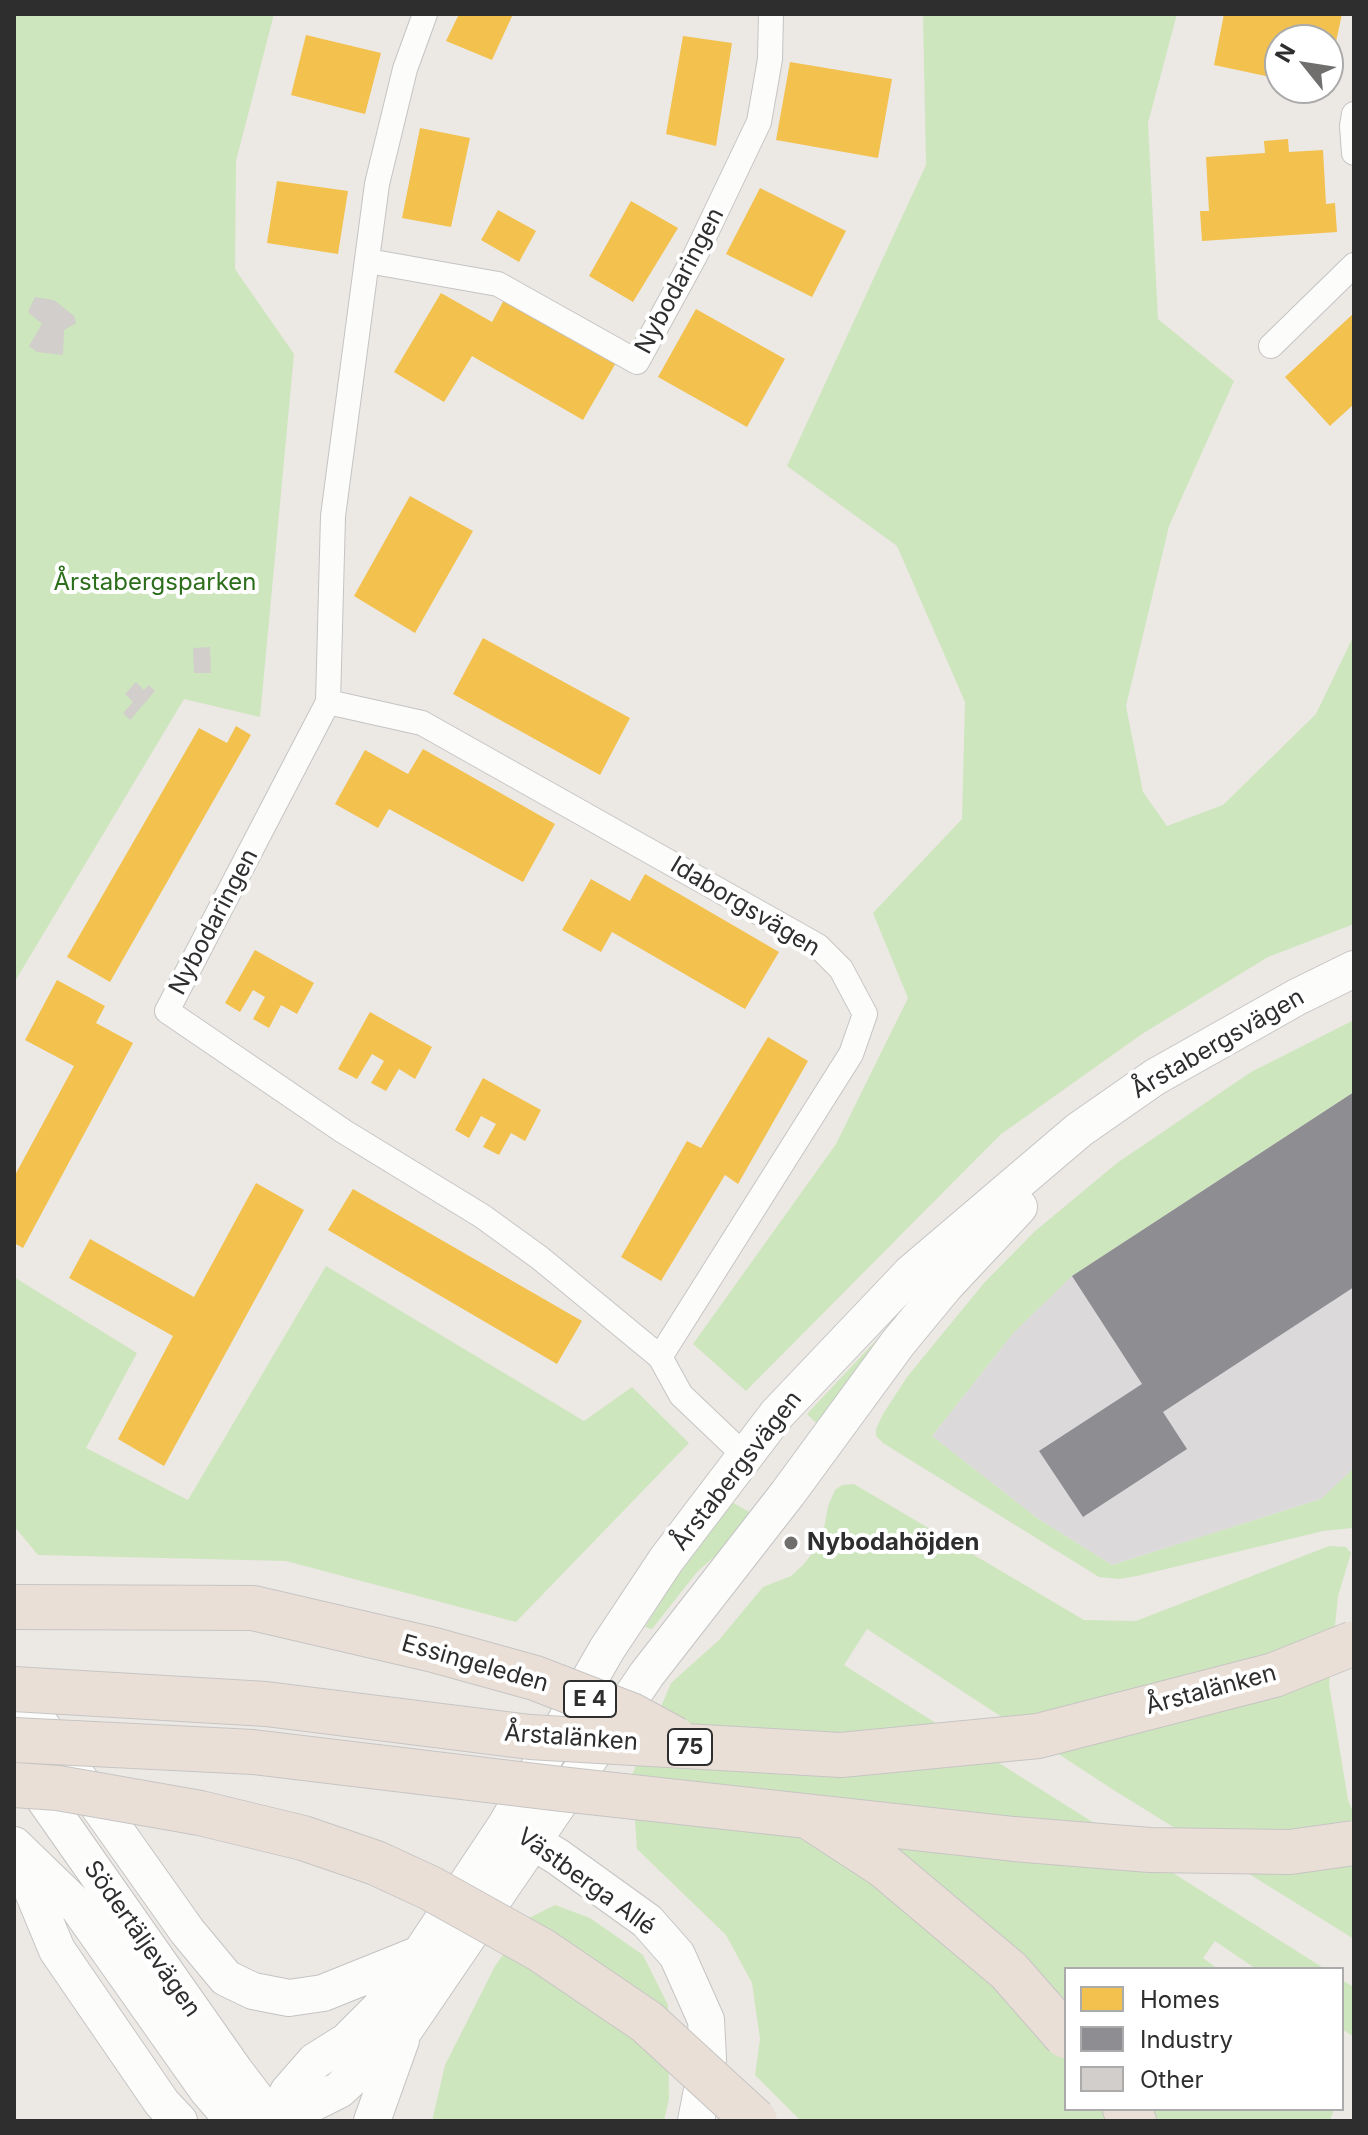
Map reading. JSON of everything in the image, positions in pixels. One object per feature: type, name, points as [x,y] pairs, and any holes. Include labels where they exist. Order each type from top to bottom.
[{"type":"highway","name":"Essingeleden","points":[[14,1607],[253,1608],[535,1678],[631,1715],[760,1785],[883,1865],[1009,1971],[1064,2034]]},
{"type":"highway","name":"Årstalänken","points":[[14,1688],[266,1704],[530,1737],[841,1755],[1038,1736],[1274,1675],[1354,1643]]},
{"type":"highway","name":"Årstalänken","points":[[14,1740],[253,1752],[1014,1839],[1150,1850],[1290,1852],[1354,1843]]},
{"type":"highway","points":[[14,1785],[58,1788],[200,1813],[303,1838],[376,1863],[430,1888],[541,1950],[647,2022],[755,2121]]},
{"type":"street","name":"Nybodaringen","points":[[425,14],[405,69],[377,184],[333,516],[328,702],[167,1011],[343,1131],[482,1216],[551,1267],[660,1357],[681,1395],[744,1455]]},
{"type":"street","name":"Nybodaringen","points":[[368,261],[498,284],[637,362],[695,256],[759,122],[770,59],[771,14]]},
{"type":"street","points":[[1354,114],[1354,153]]},
{"type":"street","points":[[1271,346],[1354,265]]},
{"type":"street","name":"Idaborgsvägen","points":[[328,702],[422,723],[818,946],[841,969],[865,1014],[851,1054],[660,1357]]},
{"type":"street","name":"Årstabergsvägen","points":[[275,2121],[339,2090],[405,2029],[519,1832],[607,1649],[666,1560],[777,1414],[911,1273],[1079,1130],[1155,1077],[1297,997],[1354,969]]},
{"type":"street","name":"Årstabergsvägen","points":[[275,2121],[288,2092],[315,2061],[347,2041],[378,2010],[647,1674],[788,1493],[898,1343],[1011,1214],[1076,1160],[1161,1098],[1243,1044],[1323,1001],[1354,989]]},
{"type":"street","points":[[744,1455],[788,1493]]},
{"type":"street","points":[[14,1688],[187,1931],[226,1978],[253,1991],[289,1998],[323,1993],[420,1954]]},
{"type":"street","name":"Södertäljevägen","points":[[14,1755],[235,2071],[275,2121]]},
{"type":"street","name":"Västberga Allé","points":[[519,1832],[647,1921],[677,1955],[706,2020],[708,2059],[696,2121]]},
{"type":"street","points":[[14,1846],[57,1950],[162,2103],[179,2121]]},
{"type":"street","points":[[14,1846],[78,1907],[208,2091],[234,2121]]},
{"type":"street","points":[[372,2121],[405,2029]]},
{"type":"shaded area","points":[[1354,1092],[1354,1468],[1321,1499],[1112,1565],[1037,1518],[932,1436],[1014,1332],[1072,1276]]},
{"type":"green space","name":"Årstabergsparken","points":[[14,14],[274,14],[236,161],[235,269],[294,354],[260,717],[184,699],[14,983],[16,498]]},
{"type":"green space","points":[[923,14],[1177,14],[1148,123],[1158,319],[1234,381],[1169,526],[1126,706],[1143,792],[1167,826],[1223,805],[1316,714],[1354,635],[1354,924],[1268,957],[1142,1034],[1000,1135],[746,1391],[693,1344],[836,1144],[908,998],[873,913],[962,819],[965,702],[897,546],[787,466],[926,165]]},
{"type":"green space","points":[[1354,1020],[1354,1092],[1072,1276],[1014,1332],[932,1436],[1037,1518],[1112,1565],[1321,1499],[1354,1468],[1353,1528],[1323,1531],[1137,1576],[1119,1579],[1099,1577],[876,1436],[883,1414],[907,1377],[984,1283],[1034,1232],[1117,1163],[1251,1072]]},
{"type":"green space","points":[[326,1266],[584,1421],[632,1387],[689,1443],[516,1622],[286,1561],[38,1555],[14,1526],[14,1277],[137,1353],[86,1448],[188,1500]]},
{"type":"green space","points":[[897,1318],[821,1425],[814,1421],[807,1414]]},
{"type":"green space","points":[[854,1484],[1084,1620],[1136,1621],[1329,1546],[1346,1547],[1351,1553],[1338,1596],[1329,1684],[1348,1800],[1354,1814],[1354,1939],[1112,1789],[867,1629],[844,1665],[1322,1967],[1253,1967],[1215,1941],[1203,1958],[1215,1967],[1064,1967],[1064,2111],[1333,2111],[1330,2121],[801,2121],[755,2075],[760,2039],[752,1983],[726,1935],[637,1849],[632,1775],[671,1683],[719,1640],[763,1587],[791,1576],[804,1564],[822,1540],[828,1506],[835,1490],[842,1485]]},
{"type":"green space","points":[[732,1502],[753,1514],[733,1540],[697,1572],[652,1629],[645,1627],[671,1585]]},
{"type":"green space","points":[[555,1905],[590,1918],[643,1955],[668,2005],[669,2099],[664,2121],[432,2121],[445,2065],[495,1966],[531,1917]]},
{"type":"green space","points":[[1344,1981],[1354,1987],[1354,2037],[1344,2030]]},
{"type":"building: Homes","points":[[459,14],[513,14],[492,60],[446,41]]},
{"type":"building: Homes","points":[[1224,14],[1342,14],[1340,24],[1264,24],[1264,76],[1214,65]]},
{"type":"building: Homes","points":[[306,35],[381,53],[365,114],[291,95]]},
{"type":"building: Homes","points":[[683,36],[732,43],[716,146],[666,134]]},
{"type":"building: Homes","points":[[790,62],[892,79],[878,158],[776,140]]},
{"type":"building: Homes","points":[[420,128],[470,138],[451,227],[402,218]]},
{"type":"building: Homes","points":[[1288,139],[1289,152],[1323,150],[1326,204],[1335,203],[1337,232],[1202,241],[1200,211],[1209,211],[1206,157],[1265,153],[1264,141]]},
{"type":"building: Homes","points":[[277,181],[348,191],[338,254],[267,243]]},
{"type":"building: Homes","points":[[760,188],[846,231],[812,297],[726,254]]},
{"type":"building: Homes","points":[[631,201],[678,228],[633,302],[589,276]]},
{"type":"building: Homes","points":[[498,210],[536,231],[519,262],[481,240]]},
{"type":"building: Homes","points":[[441,293],[492,322],[505,298],[617,361],[583,420],[472,356],[444,402],[394,372]]},
{"type":"building: Homes","points":[[696,309],[785,359],[747,427],[658,377]]},
{"type":"building: Homes","points":[[1354,313],[1354,404],[1330,426],[1285,377]]},
{"type":"building: Homes","points":[[410,496],[473,531],[415,633],[354,596]]},
{"type":"building: Homes","points":[[483,638],[630,718],[600,775],[453,694]]},
{"type":"building: Homes","points":[[236,726],[251,735],[110,982],[67,957],[199,728],[227,743]]},
{"type":"building: Homes","points":[[423,749],[555,824],[523,882],[389,809],[378,828],[335,804],[365,750],[408,774]]},
{"type":"building: Homes","points":[[645,874],[779,952],[745,1009],[612,932],[601,952],[562,930],[591,879],[630,901]]},
{"type":"building: Homes","points":[[255,950],[314,983],[297,1014],[281,1005],[269,1028],[253,1019],[265,997],[253,990],[240,1012],[225,1003]]},
{"type":"building: Homes","points":[[57,980],[105,1006],[96,1023],[133,1043],[23,1248],[14,1243],[14,1177],[74,1066],[25,1040]]},
{"type":"building: Homes","points":[[370,1012],[432,1047],[415,1079],[399,1069],[386,1091],[371,1083],[384,1061],[372,1054],[357,1079],[338,1069]]},
{"type":"building: Homes","points":[[768,1037],[808,1061],[738,1184],[725,1175],[661,1281],[621,1257],[687,1141],[701,1148]]},
{"type":"building: Homes","points":[[483,1078],[541,1110],[525,1141],[511,1133],[499,1155],[483,1147],[496,1124],[481,1116],[469,1138],[455,1130]]},
{"type":"building: Homes","points":[[256,1183],[304,1210],[164,1466],[118,1439],[173,1336],[69,1278],[90,1239],[194,1297]]},
{"type":"building: Homes","points":[[353,1189],[582,1321],[557,1364],[328,1230]]},
{"type":"building: Industry","points":[[1354,1092],[1354,1287],[1163,1412],[1187,1449],[1083,1517],[1039,1451],[1142,1384],[1072,1276]]},
{"type":"building: Other","points":[[35,297],[54,300],[74,316],[76,323],[64,330],[63,355],[37,352],[29,346],[42,324],[28,312]]},
{"type":"building: Other","points":[[210,647],[211,673],[194,673],[193,648]]},
{"type":"building: Other","points":[[136,682],[144,690],[149,685],[155,691],[130,720],[123,713],[133,702],[125,694]]},
{"type":"place","name":"Nybodahöjden","points":[[791,1543]]}]
